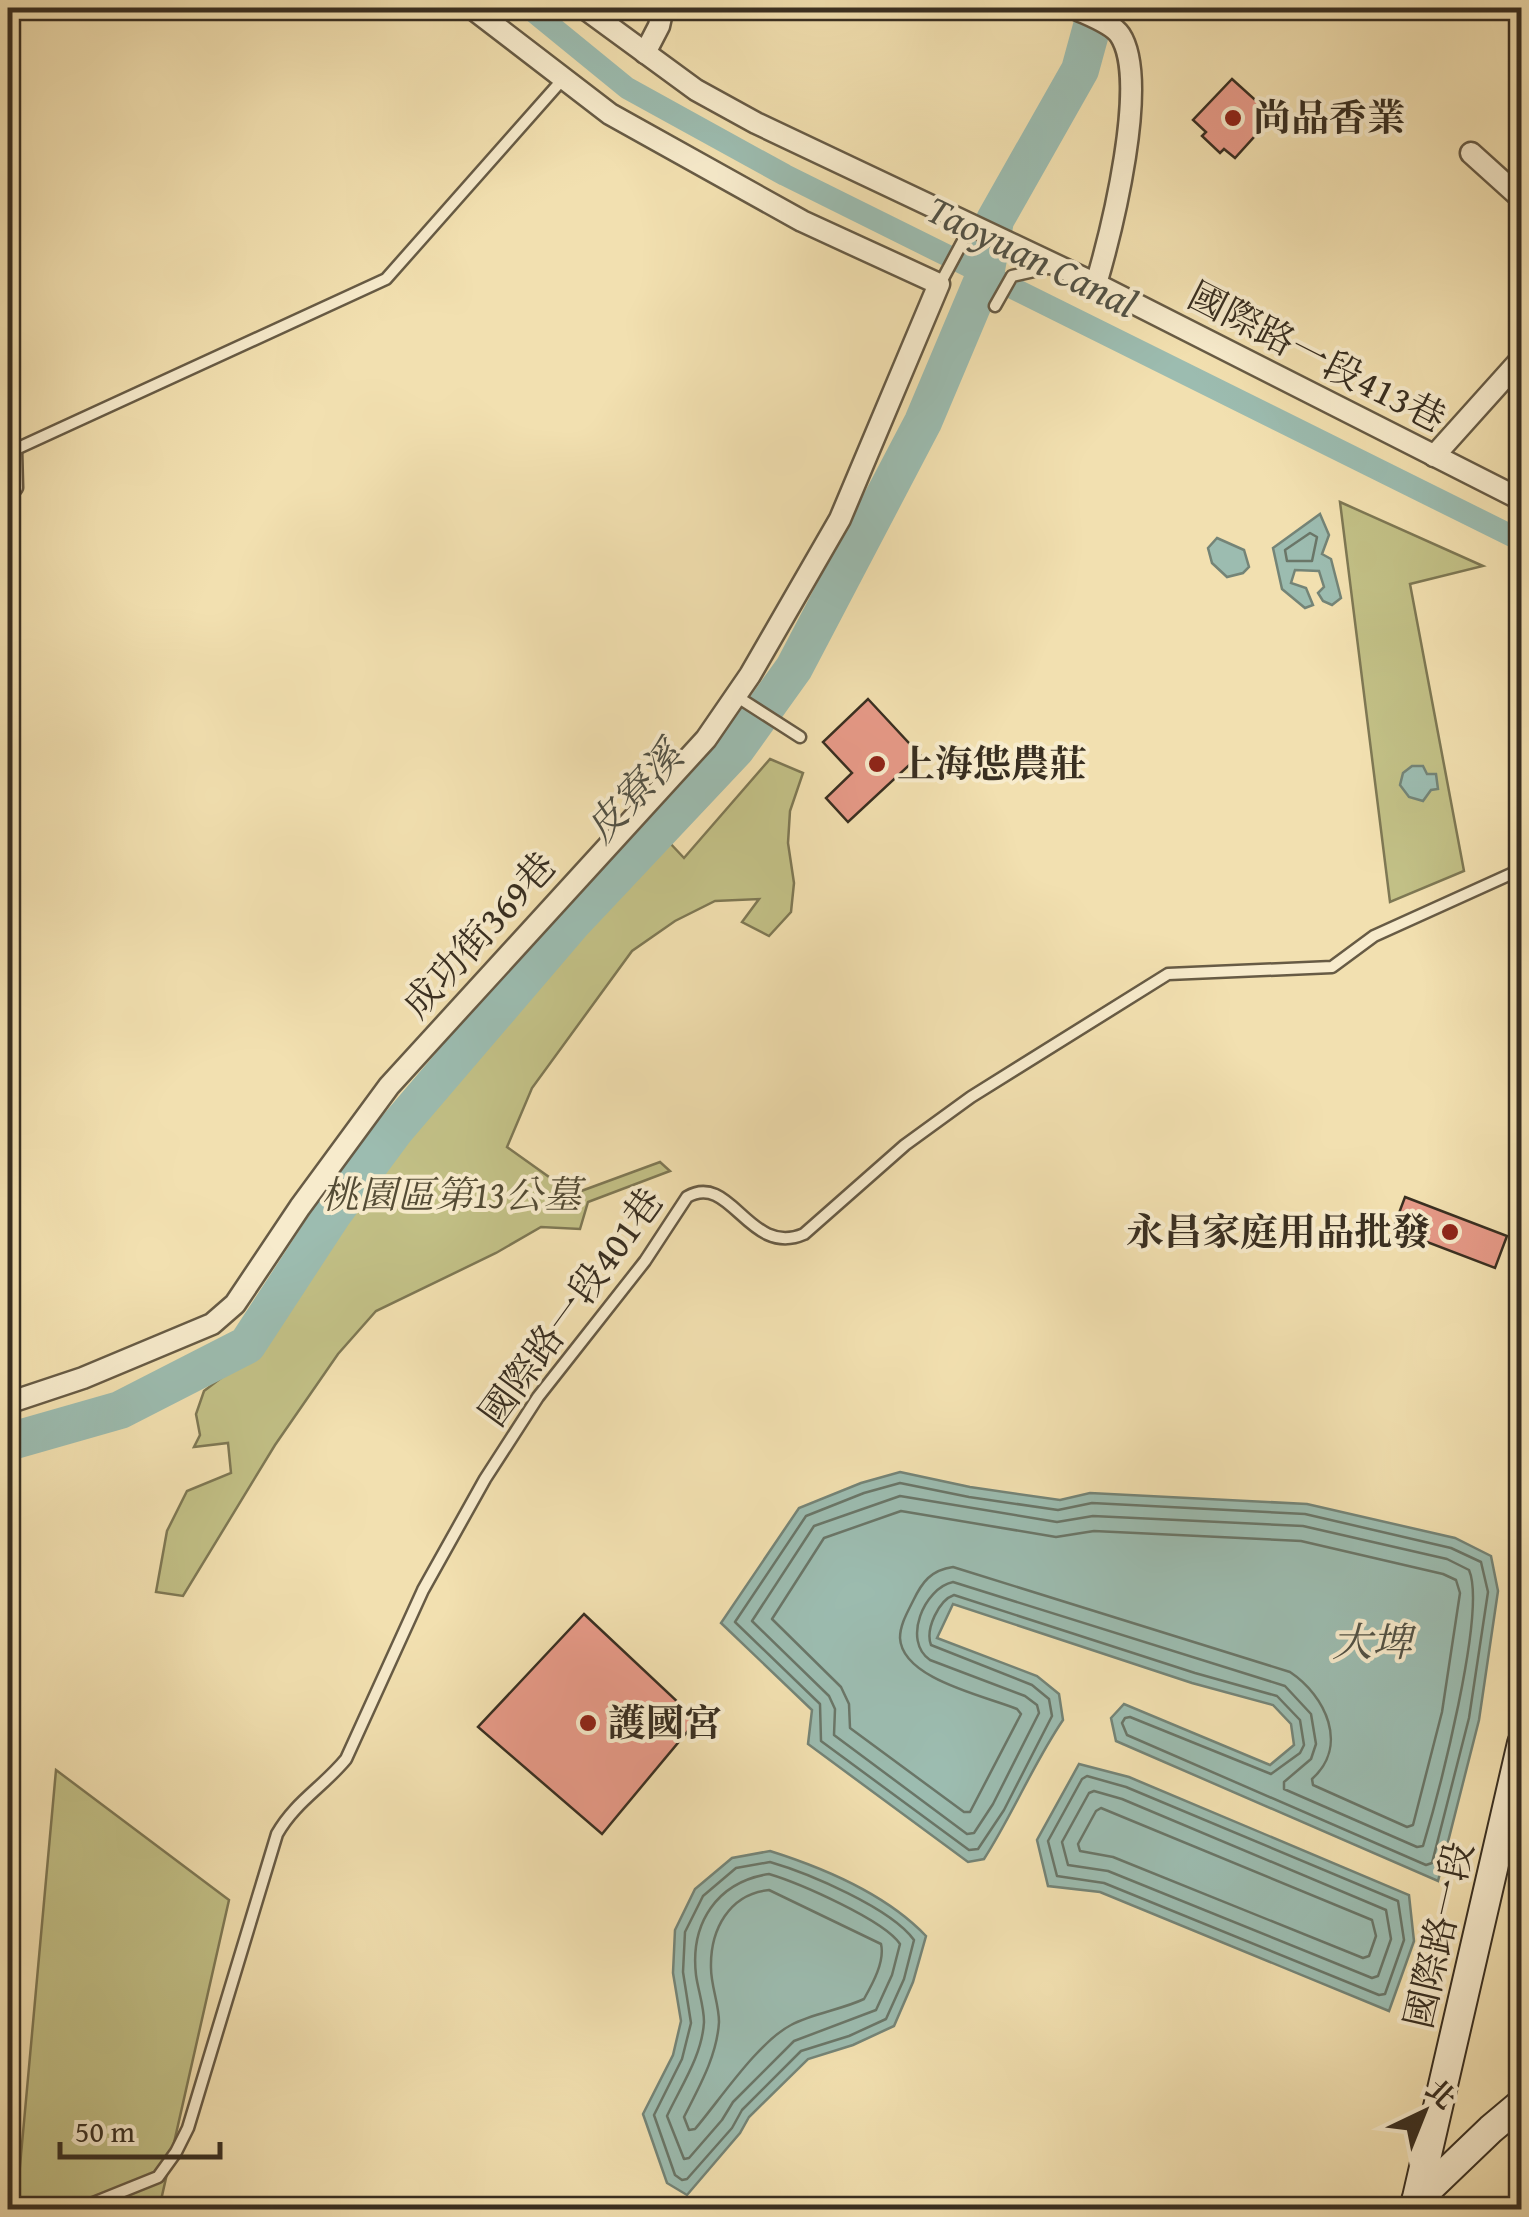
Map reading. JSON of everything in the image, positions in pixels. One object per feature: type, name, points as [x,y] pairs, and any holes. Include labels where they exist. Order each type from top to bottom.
[{"type":"street","points":[[472,8],[610,114],[802,221],[939,284]]},
{"type":"street","points":[[584,8],[696,90],[756,123],[972,224]]},
{"type":"street","points":[[645,53],[663,8]]},
{"type":"street","points":[[1074,8],[1118,31],[1130,55],[1128,140],[1114,224],[1096,284]]},
{"type":"street","points":[[1470,153],[1522,199]]},
{"type":"street","name":"國際路一段413巷","points":[[972,224],[1522,500]]},
{"type":"street","name":"成功街369巷","points":[[8,1403],[83,1378],[212,1324],[235,1304],[389,1086],[706,739],[737,696],[840,519],[939,284]]},
{"type":"street","points":[[1434,456],[1522,358]]},
{"type":"street","name":"國際路一段","points":[[1412,2206],[1522,1743]]},
{"type":"street","points":[[1412,2206],[1491,2128],[1522,2104]]},
{"type":"lane","points":[[16,450],[386,278],[563,79]]},
{"type":"lane","points":[[939,284],[972,224]]},
{"type":"lane","points":[[995,306],[1012,276],[1058,266]]},
{"type":"lane","points":[[8,435],[16,450],[17,488],[8,500]]},
{"type":"lane","points":[[737,696],[800,737]]},
{"type":"lane","name":"國際路一段401巷","points":[[76,2210],[158,2177],[176,2152],[188,2128],[277,1834],[294,1807],[330,1778],[346,1759],[423,1590],[485,1479],[538,1397],[645,1261],[686,1197],[708,1191],[771,1238],[790,1240],[804,1234],[905,1145],[971,1098],[1168,974],[1332,967],[1374,936],[1522,868]]},
{"type":"green space","points":[[1340,502],[1483,566],[1410,584],[1464,871],[1390,902]]},
{"type":"green space","name":"桃園區第13公墓","points":[[770,759],[803,773],[790,811],[788,843],[794,883],[791,912],[769,936],[742,922],[759,899],[715,901],[675,921],[632,951],[532,1088],[507,1147],[573,1194],[660,1162],[670,1171],[588,1202],[580,1229],[541,1227],[376,1311],[338,1354],[275,1445],[183,1596],[156,1592],[167,1531],[187,1491],[231,1473],[228,1443],[194,1447],[200,1435],[196,1414],[204,1391],[259,1349],[405,1133],[635,872],[668,841],[684,858]]},
{"type":"green space","points":[[56,1770],[229,1900],[159,2209],[16,2210]]},
{"type":"water","points":[[1320,514],[1329,535],[1322,554],[1331,559],[1341,598],[1332,605],[1323,601],[1318,593],[1324,587],[1319,571],[1295,570],[1291,583],[1306,588],[1313,605],[1305,608],[1282,589],[1273,548]]},
{"type":"water","points":[[1217,538],[1244,550],[1249,567],[1243,573],[1227,577],[1212,563],[1208,548]]},
{"type":"water","points":[[1412,766],[1423,766],[1427,774],[1436,774],[1438,789],[1431,790],[1423,801],[1409,797],[1400,785],[1403,773]]},
{"type":"water","name":"大埤","points":[[900,1472],[1060,1500],[1090,1493],[1307,1504],[1455,1538],[1491,1556],[1498,1591],[1479,1720],[1438,1881],[1116,1741],[1111,1718],[1124,1704],[1270,1765],[1294,1745],[1291,1724],[1273,1705],[1192,1683],[953,1604],[937,1638],[1037,1676],[1059,1694],[1063,1720],[984,1859],[968,1862],[808,1744],[812,1710],[721,1623],[799,1508]]},
{"type":"water","points":[[1079,1764],[1129,1777],[1409,1895],[1414,1941],[1389,2011],[1100,1892],[1048,1886],[1037,1840]]},
{"type":"water","points":[[770,1851],[854,1884],[893,1908],[926,1936],[913,1982],[894,2026],[853,2045],[808,2059],[749,2117],[687,2195],[667,2183],[643,2114],[673,2055],[681,2021],[673,1973],[675,1930],[695,1889],[732,1858]]},
{"type":"building","name":"尚品香業","points":[[1232,79],[1273,116],[1235,158],[1224,149],[1220,153],[1202,136],[1206,132],[1193,120]]},
{"type":"building","name":"上海怹農莊","points":[[868,699],[920,755],[848,822],[826,798],[852,773],[823,742]]},
{"type":"building","name":"永昌家庭用品批發","points":[[1405,1197],[1507,1236],[1495,1268],[1393,1229]]},
{"type":"building","name":"護國宮","points":[[584,1614],[697,1720],[602,1834],[478,1727]]},
{"type":"waterway","name":"Taoyuan Canal","points":[[529,8],[627,88],[785,175],[1522,541]]},
{"type":"waterway","name":"皮寮溪","points":[[8,1442],[120,1410],[247,1345],[332,1215],[395,1130],[573,922],[736,749],[794,668],[923,422],[985,275],[995,220],[1080,70],[1097,8]]},
{"type":"place","name":"尚品香業","points":[[1233,118]]},
{"type":"place","name":"上海怹農莊","points":[[877,764]]},
{"type":"place","name":"永昌家庭用品批發","points":[[1450,1232]]},
{"type":"place","name":"護國宮","points":[[588,1723]]}]
